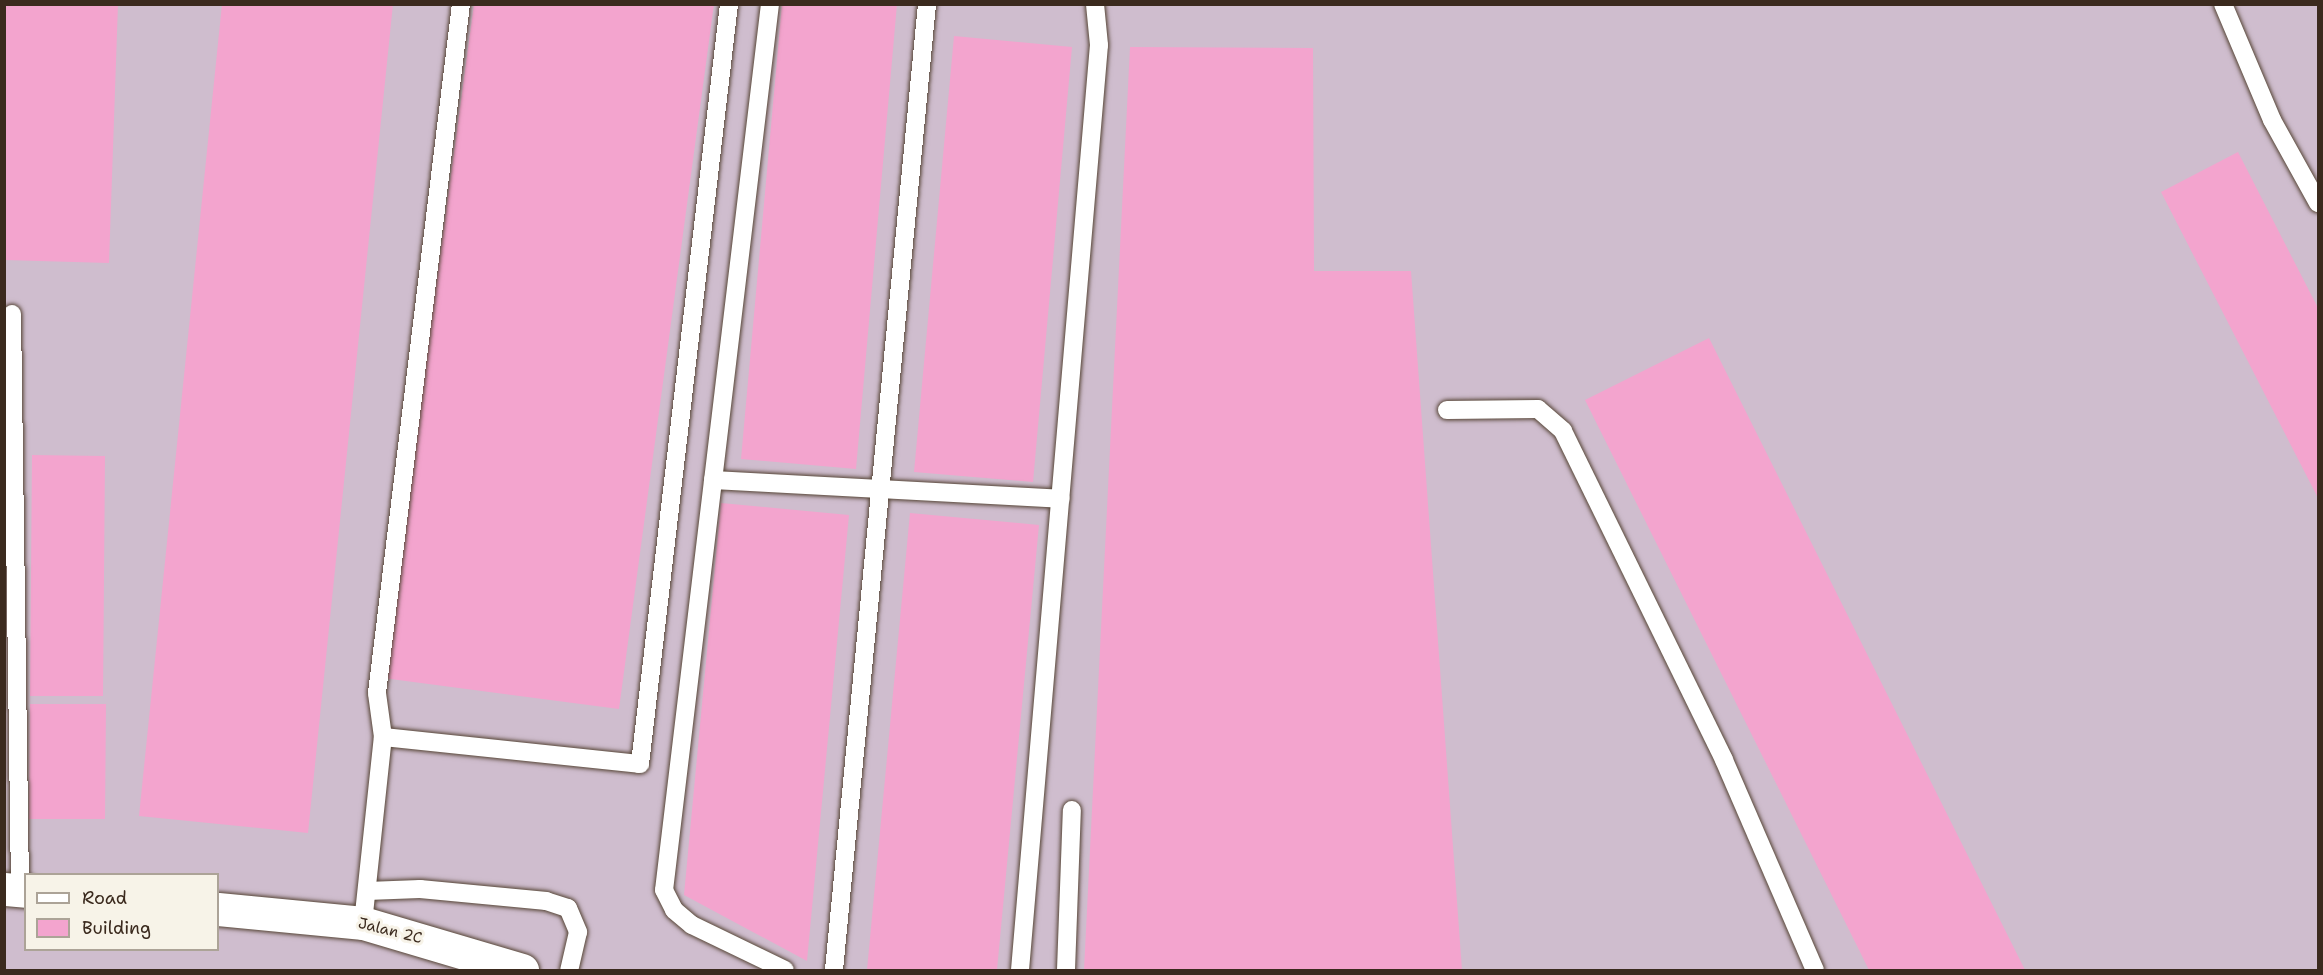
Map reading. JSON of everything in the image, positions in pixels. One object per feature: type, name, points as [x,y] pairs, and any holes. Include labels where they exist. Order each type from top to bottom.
[{"type":"street","name":"Jalan 2C","points":[[219,909],[363,923],[522,970]]},
{"type":"lane","points":[[363,923],[384,737],[377,693],[461,4]]},
{"type":"lane","points":[[384,737],[640,764],[729,4]]},
{"type":"lane","points":[[770,4],[664,890],[674,910],[692,925],[785,970]]},
{"type":"lane","points":[[834,970],[927,4]]},
{"type":"lane","points":[[1020,970],[1099,45],[1095,4]]},
{"type":"lane","points":[[2223,4],[2272,120],[2319,202]]},
{"type":"lane","points":[[12,314],[17,890]]},
{"type":"lane","points":[[1447,410],[1538,409],[1563,431],[1724,760],[1815,970]]},
{"type":"lane","points":[[712,480],[1060,499]]},
{"type":"lane","points":[[1066,970],[1072,810]]},
{"type":"lane","points":[[367,891],[420,890],[546,901],[568,908],[578,932],[569,970]]},
{"type":"shaded area","points":[[5,5],[2318,5],[2318,970],[5,970]]},
{"type":"building","points":[[4,4],[118,4],[109,263],[4,260]]},
{"type":"building","points":[[222,4],[393,4],[308,833],[139,816]]},
{"type":"building","points":[[474,4],[714,4],[619,709],[383,678]]},
{"type":"building","points":[[782,4],[897,4],[856,469],[741,459]]},
{"type":"building","points":[[954,36],[1072,47],[1033,482],[914,472]]},
{"type":"building","points":[[1130,47],[1313,48],[1314,271],[1411,271],[1462,970],[1084,970]]},
{"type":"building","points":[[2238,152],[2318,308],[2318,498],[2161,192]]},
{"type":"building","points":[[1709,338],[2025,970],[1869,970],[1585,400]]},
{"type":"building","points":[[32,455],[105,456],[103,696],[30,696]]},
{"type":"building","points":[[721,503],[849,515],[807,961],[684,895]]},
{"type":"building","points":[[910,513],[1039,525],[997,970],[867,970]]},
{"type":"building","points":[[30,704],[106,704],[105,819],[29,819]]}]
